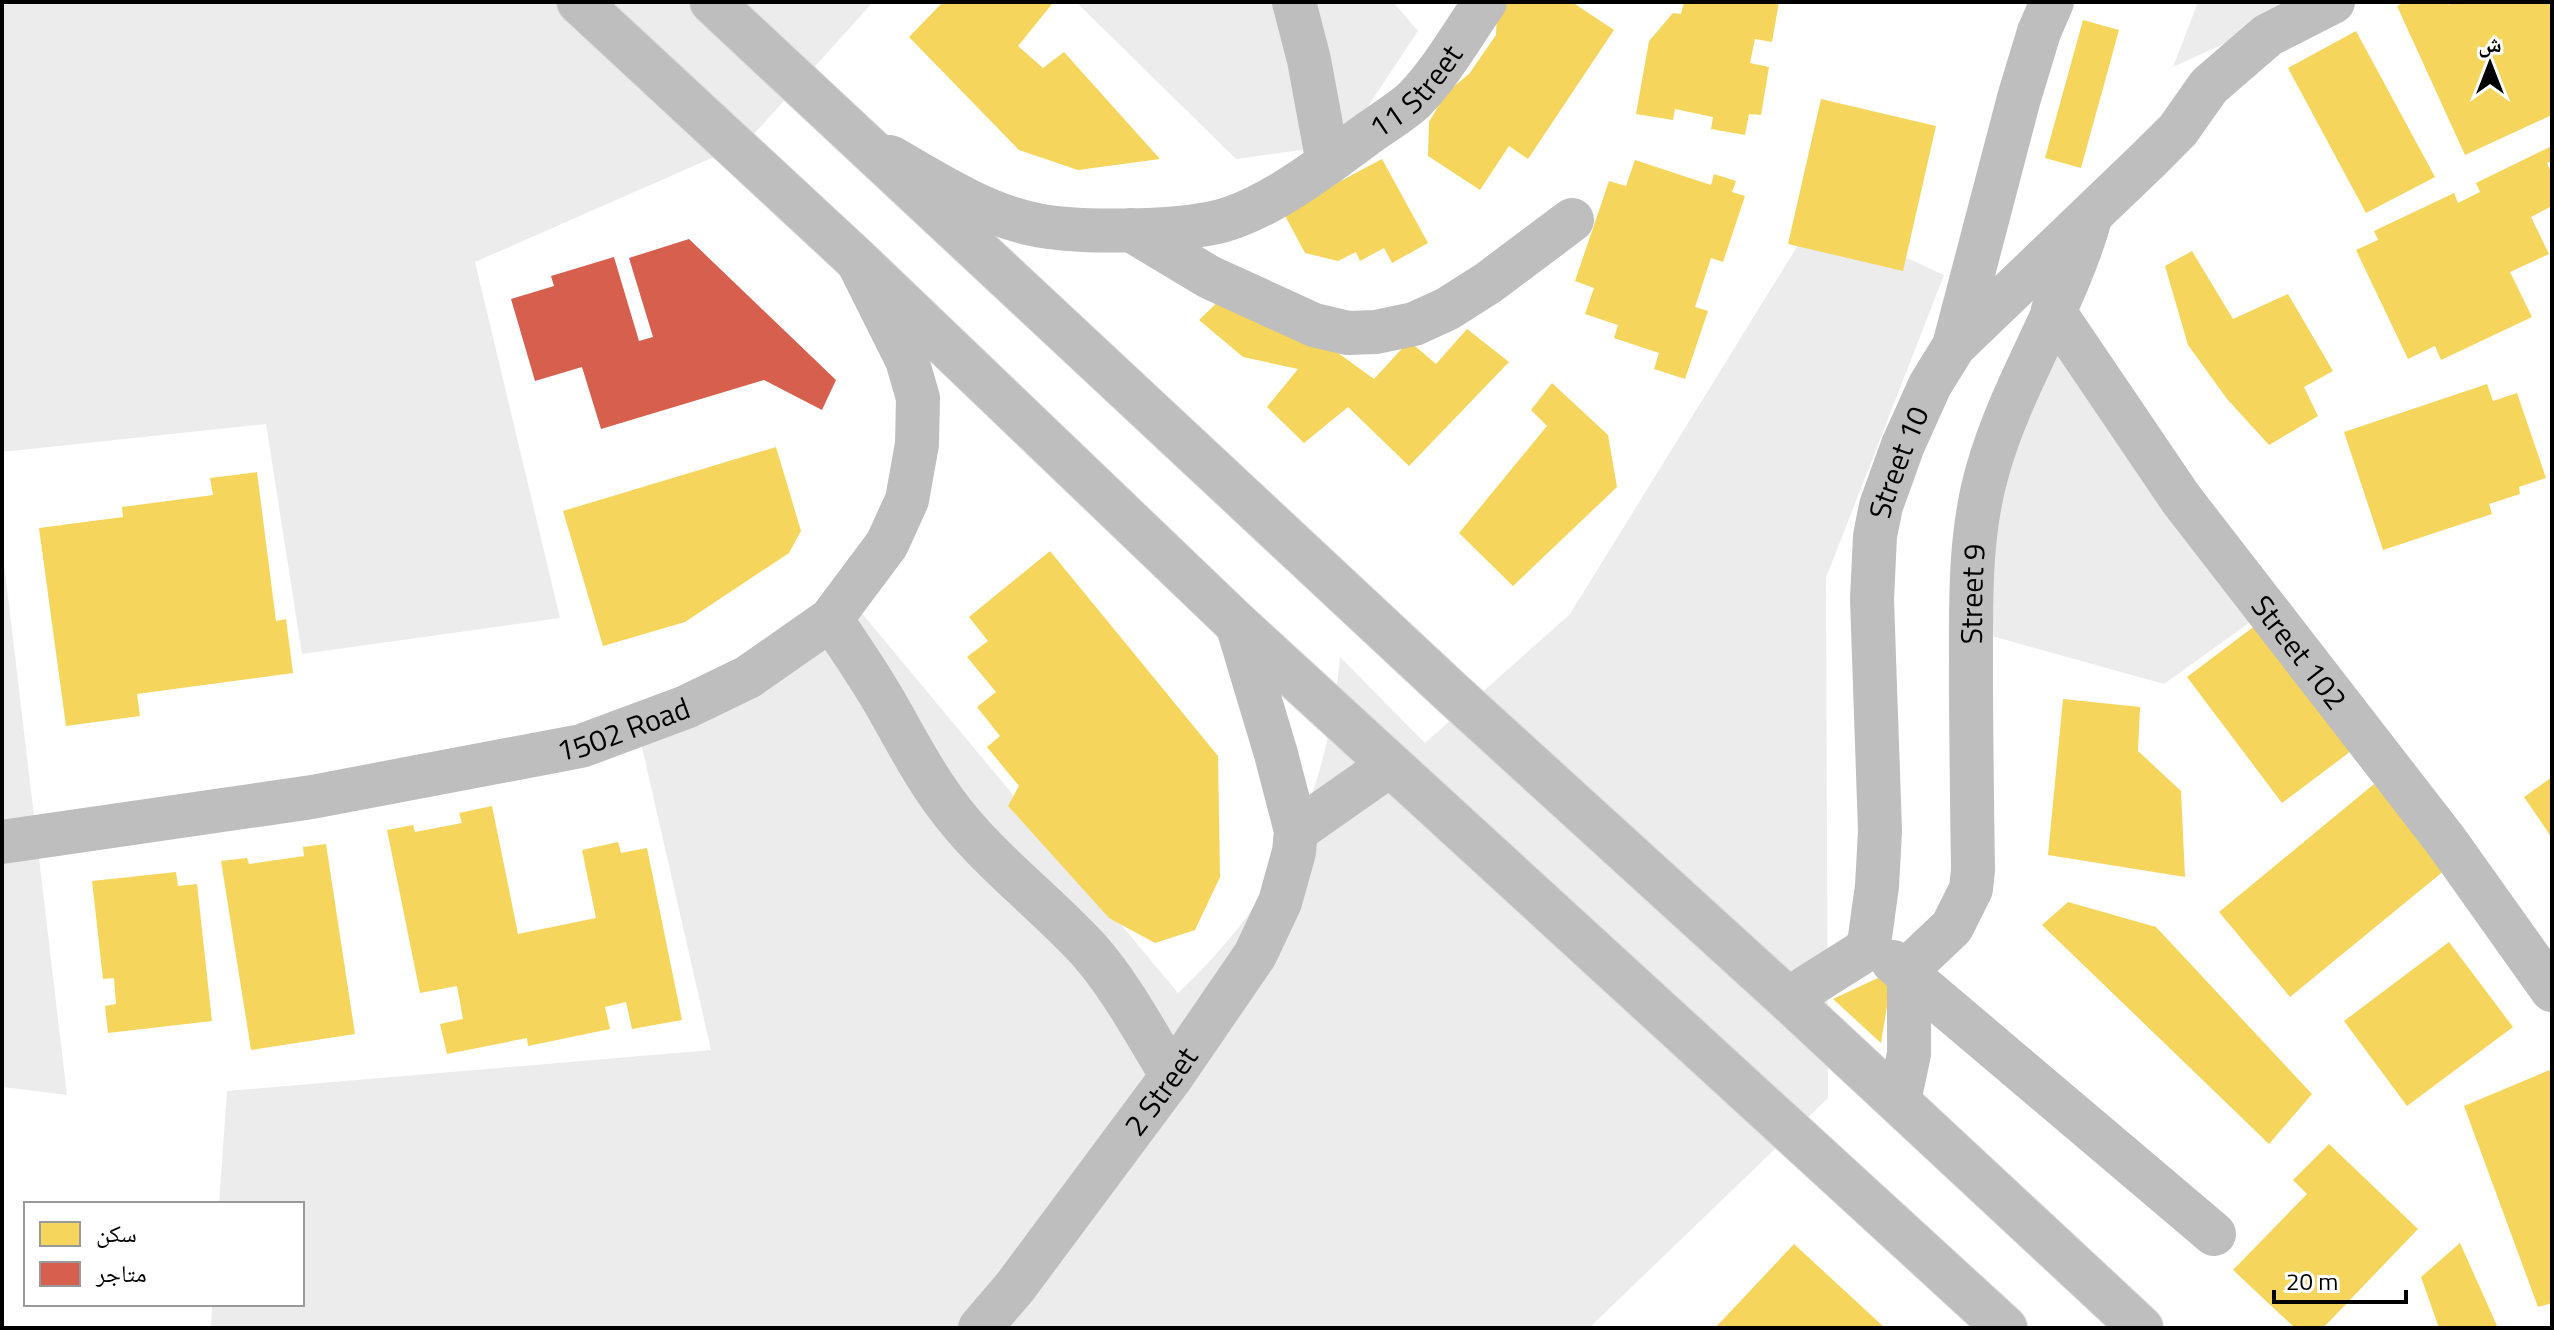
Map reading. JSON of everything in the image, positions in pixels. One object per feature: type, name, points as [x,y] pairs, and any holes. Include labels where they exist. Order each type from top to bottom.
[{"type":"main road","points":[[579,2],[857,260],[1237,624],[2005,1328]]},
{"type":"main road","points":[[712,2],[1452,693],[1899,1101],[2141,1328]]},
{"type":"main road","points":[[1294,2],[1309,60],[1328,163]]},
{"type":"main road","name":"11 Street","points":[[863,142],[966,200],[1032,225],[1131,230],[1196,225],[1231,218],[1282,192],[1328,163],[1413,101],[1449,57],[1485,2]]},
{"type":"main road","name":"Street 10","points":[[1869,944],[1880,831],[1872,599],[1875,536],[1881,506],[1903,445],[1930,385],[1954,346],[2019,98],[2039,32],[2052,2]]},
{"type":"main road","points":[[1954,346],[2178,130],[2209,86],[2268,35],[2333,2]]},
{"type":"main road","name":"Street 9","points":[[1909,974],[1916,961],[1952,927],[1971,889],[1971,580],[1977,515],[1988,468],[2012,402],[2080,253],[2091,215]]},
{"type":"main road","points":[[1131,230],[1209,277],[1314,325],[1348,333],[1376,332],[1414,324],[1447,309],[1488,283],[1572,220]]},
{"type":"main road","name":"1502 Road","points":[[2,842],[312,797],[581,746],[686,707],[748,677],[831,619],[887,544],[907,500],[917,444],[918,398],[907,360],[857,260]]},
{"type":"main road","name":"Street 102","points":[[2053,310],[2181,499],[2446,841],[2552,990]]},
{"type":"main road","points":[[831,619],[944,801],[983,849],[1027,888],[1090,952],[1172,1076]]},
{"type":"main road","name":"2 Street","points":[[980,1328],[1015,1287],[1172,1076],[1236,985],[1269,928],[1280,902],[1296,831],[1237,624]]},
{"type":"main road","points":[[1296,831],[1390,765]]},
{"type":"main road","points":[[1791,1002],[1807,987],[1861,953],[1869,944],[1909,974],[2214,1234]]},
{"type":"main road","points":[[1899,1101],[1909,1054],[1909,974]]},
{"type":"shaded area","points":[[2,2],[873,2],[746,143],[475,262],[560,618],[302,654],[266,424],[2,452]]},
{"type":"shaded area","points":[[1076,2],[1393,2],[1418,31],[1359,120],[1302,150],[1236,159]]},
{"type":"shaded area","points":[[2198,2],[2315,2],[2173,67]]},
{"type":"shaded area","points":[[1816,216],[1944,275],[1826,578],[1828,1098],[1589,1328],[211,1328],[212,1306],[304,1306],[304,1202],[219,1202],[227,1091],[711,1050],[636,721],[855,605],[1178,993],[1245,919],[1293,841],[1324,755],[1340,657],[1425,743],[1570,614]]},
{"type":"shaded area","points":[[2064,324],[2256,618],[2164,684],[1974,631],[1998,499]]},
{"type":"shaded area","points":[[2,546],[67,1095],[2,1087]]},
{"type":"building: سكن","points":[[943,2],[1050,2],[1052,4],[1018,46],[1043,68],[1064,52],[1160,159],[1078,170],[1019,150],[909,37]]},
{"type":"building: سكن","points":[[1502,2],[1572,2],[1614,30],[1528,159],[1509,146],[1480,190],[1428,156],[1429,122],[1446,93],[1469,74],[1496,35],[1497,9]]},
{"type":"building: سكن","points":[[1684,2],[1779,2],[1772,42],[1755,39],[1750,63],[1769,67],[1761,115],[1749,114],[1745,135],[1711,129],[1713,117],[1675,109],[1673,120],[1636,114],[1649,41],[1673,13],[1681,14]]},
{"type":"building: سكن","points":[[2406,2],[2448,2],[2449,5],[2454,2],[2552,2],[2552,115],[2465,155],[2397,6]]},
{"type":"building: سكن","points":[[2083,20],[2119,30],[2081,168],[2045,158]]},
{"type":"building: سكن","points":[[2356,31],[2435,177],[2366,213],[2288,68]]},
{"type":"building: سكن","points":[[1821,99],[1936,126],[1903,271],[1788,244]]},
{"type":"building: سكن","points":[[2552,146],[2552,161],[2547,163],[2552,174],[2552,206],[2531,217],[2549,254],[2510,272],[2532,317],[2441,360],[2435,346],[2408,359],[2356,250],[2378,240],[2374,231],[2454,193],[2458,203],[2480,192],[2476,183]]},
{"type":"building: سكن","points":[[1382,159],[1428,243],[1392,263],[1384,248],[1360,261],[1356,252],[1338,261],[1305,253],[1283,212]]},
{"type":"building: سكن","points":[[1635,160],[1711,185],[1714,174],[1736,181],[1732,192],[1745,196],[1723,262],[1711,258],[1695,307],[1708,311],[1685,379],[1654,369],[1659,353],[1614,338],[1618,325],[1585,314],[1594,288],[1575,281],[1609,181],[1626,186]]},
{"type":"building: سكن","points":[[2192,251],[2233,319],[2288,294],[2333,371],[2304,387],[2318,416],[2269,445],[2227,399],[2188,345],[2165,266]]},
{"type":"building: سكن","points":[[1229,291],[1327,345],[1374,379],[1409,341],[1436,364],[1467,329],[1509,362],[1409,466],[1348,407],[1304,443],[1267,407],[1298,369],[1243,357],[1199,320]]},
{"type":"building: سكن","points":[[1552,383],[1608,435],[1617,487],[1513,586],[1459,533],[1547,426],[1531,410]]},
{"type":"building: سكن","points":[[2487,384],[2493,401],[2517,393],[2546,478],[2519,487],[2520,494],[2489,504],[2492,514],[2383,550],[2344,432]]},
{"type":"building: سكن","points":[[776,447],[801,531],[789,553],[685,622],[603,646],[563,511]]},
{"type":"building: سكن","points":[[257,472],[276,621],[286,619],[293,673],[137,694],[140,716],[66,726],[39,528],[123,517],[122,507],[213,495],[210,478]]},
{"type":"building: سكن","points":[[1050,551],[1218,756],[1220,877],[1195,930],[1155,943],[1109,918],[1008,806],[1019,786],[987,747],[1000,736],[977,707],[996,692],[967,657],[988,641],[969,617]]},
{"type":"building: سكن","points":[[2264,619],[2359,745],[2282,803],[2187,677]]},
{"type":"building: سكن","points":[[2063,699],[2140,707],[2138,751],[2181,791],[2185,877],[2048,855]]},
{"type":"building: سكن","points":[[2552,777],[2552,838],[2524,797]]},
{"type":"building: سكن","points":[[2374,784],[2445,870],[2290,997],[2219,912]]},
{"type":"building: سكن","points":[[492,806],[518,934],[596,918],[582,850],[618,842],[621,853],[647,848],[682,1020],[632,1029],[626,1002],[605,1007],[610,1029],[528,1046],[527,1038],[447,1054],[440,1024],[463,1019],[457,986],[420,993],[387,830],[413,825],[415,832],[462,823],[459,813]]},
{"type":"building: سكن","points":[[326,844],[355,1034],[251,1050],[221,861],[247,858],[249,864],[304,856],[303,847]]},
{"type":"building: سكن","points":[[176,872],[178,886],[197,884],[212,1021],[108,1033],[105,1006],[116,1004],[114,978],[103,979],[92,881]]},
{"type":"building: سكن","points":[[2068,902],[2156,927],[2312,1094],[2269,1144],[2042,925]]},
{"type":"building: سكن","points":[[2449,942],[2513,1027],[2407,1106],[2344,1021]]},
{"type":"building: سكن","points":[[1880,977],[1891,982],[1881,1043],[1833,999]]},
{"type":"building: سكن","points":[[2552,1069],[2552,1303],[2538,1307],[2464,1106]]},
{"type":"building: سكن","points":[[2329,1144],[2418,1229],[2323,1328],[2295,1328],[2233,1270],[2307,1194],[2293,1180]]},
{"type":"building: سكن","points":[[2460,1243],[2498,1328],[2439,1328],[2421,1277]]},
{"type":"building: سكن","points":[[1794,1244],[1885,1328],[1715,1328]]},
{"type":"building: متاجر","points":[[689,239],[836,380],[822,410],[764,380],[601,429],[582,367],[535,381],[511,299],[554,286],[551,276],[614,257],[639,341],[653,337],[629,258]]}]
